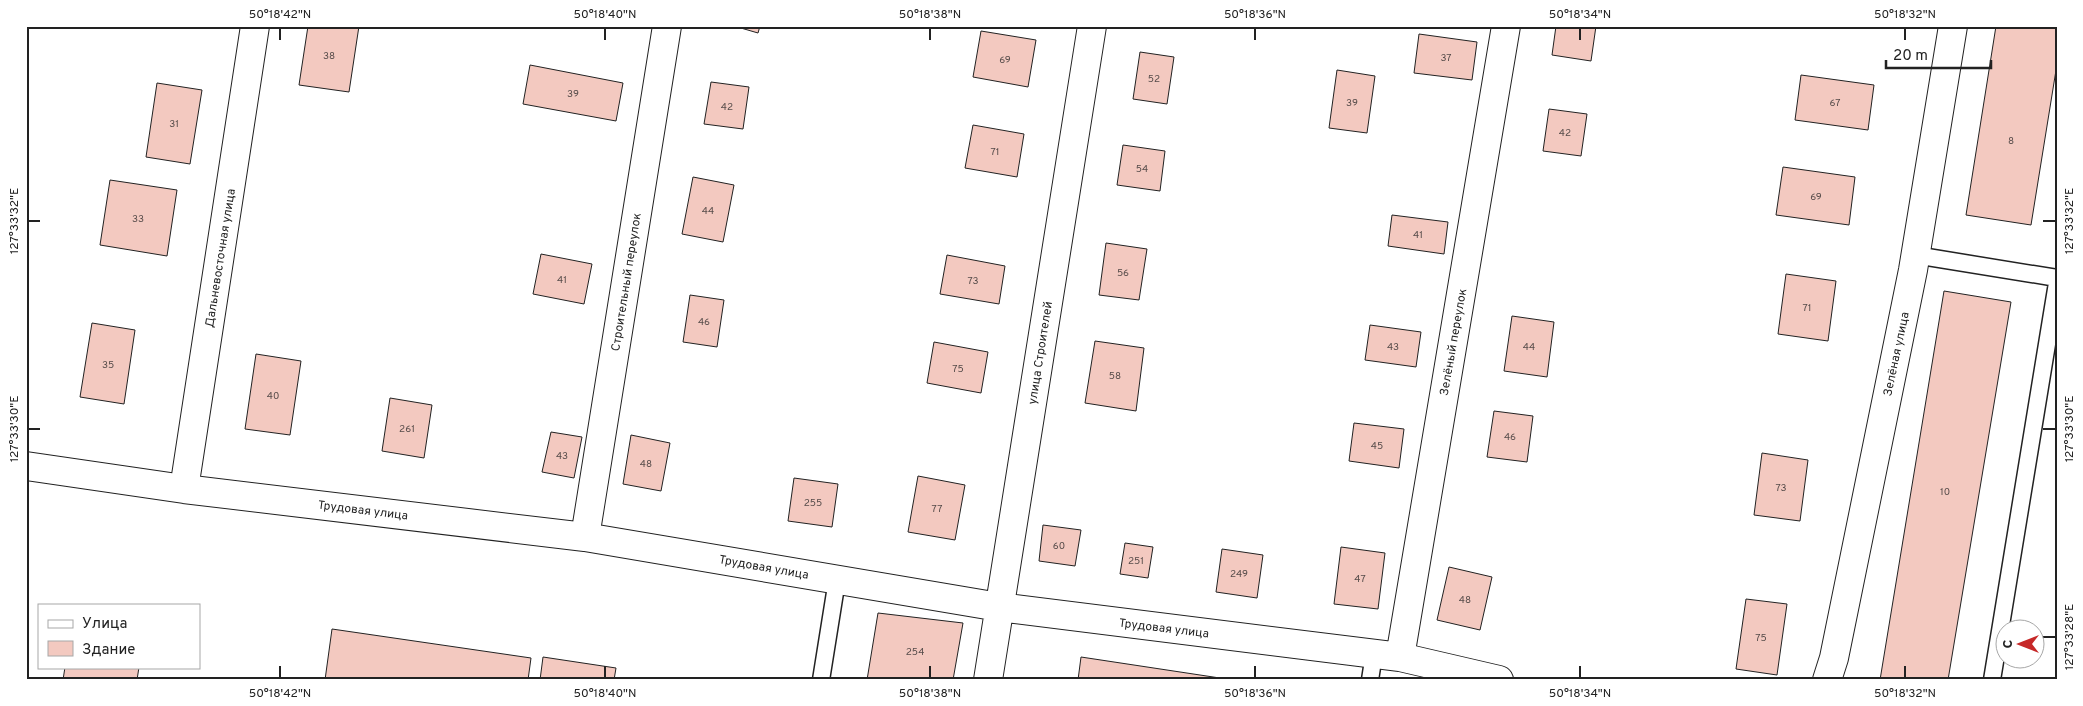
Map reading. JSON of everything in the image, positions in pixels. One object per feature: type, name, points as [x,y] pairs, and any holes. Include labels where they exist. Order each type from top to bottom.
[{"type":"street","name":"Дальневосточная улица","points":[[184,489],[255,26]]},
{"type":"street","name":"Строительный переулок","points":[[584,537],[667,26]]},
{"type":"street","name":"улица Строителей","points":[[988,680],[1092,26]]},
{"type":"street","name":"Зелёный переулок","points":[[1382,664],[1506,26]]},
{"type":"street","name":"Зелёная улица","points":[[1827,680],[1834,658],[1915,255],[1954,26]]},
{"type":"street","name":"Трудовая улица","points":[[26,466],[184,489],[584,537],[999,607],[1499,680]]},
{"type":"lane","points":[[1915,255],[2057,278]]},
{"type":"lane","points":[[1992,680],[2057,283]]},
{"type":"lane","points":[[821,680],[837,580]]},
{"type":"building","points":[[308,26],[359,26],[349,92],[299,85]]},
{"type":"building","points":[[734,26],[760,26],[758,33]]},
{"type":"building","points":[[1556,26],[1596,26],[1591,61],[1552,55]]},
{"type":"building","points":[[1996,26],[2057,26],[2057,64],[2031,225],[1966,215]]},
{"type":"building","points":[[981,31],[1036,40],[1028,87],[973,77]]},
{"type":"building","points":[[1419,34],[1477,42],[1472,80],[1414,73]]},
{"type":"building","points":[[1140,52],[1174,57],[1167,104],[1133,99]]},
{"type":"building","points":[[530,65],[623,83],[616,121],[523,104]]},
{"type":"building","points":[[1337,70],[1375,76],[1367,133],[1329,128]]},
{"type":"building","points":[[1801,75],[1874,85],[1868,130],[1795,120]]},
{"type":"building","points":[[711,82],[749,87],[743,129],[704,124]]},
{"type":"building","points":[[157,83],[202,90],[190,164],[146,157]]},
{"type":"building","points":[[1549,109],[1587,114],[1581,156],[1543,151]]},
{"type":"building","points":[[973,125],[1024,134],[1017,177],[965,168]]},
{"type":"building","points":[[1123,145],[1165,151],[1160,191],[1117,185]]},
{"type":"building","points":[[1783,167],[1855,177],[1849,225],[1776,215]]},
{"type":"building","points":[[693,177],[734,185],[723,242],[682,234]]},
{"type":"building","points":[[110,180],[177,190],[167,256],[100,245]]},
{"type":"building","points":[[1392,215],[1448,222],[1444,254],[1388,246]]},
{"type":"building","points":[[1106,243],[1147,249],[1139,300],[1099,295]]},
{"type":"building","points":[[541,254],[592,264],[584,304],[533,294]]},
{"type":"building","points":[[947,255],[1005,266],[999,304],[940,294]]},
{"type":"building","points":[[1786,274],[1836,281],[1828,341],[1778,334]]},
{"type":"building","points":[[1944,291],[2011,302],[1948,680],[1880,680]]},
{"type":"building","points":[[690,295],[724,300],[717,347],[683,342]]},
{"type":"building","points":[[1512,316],[1554,322],[1547,377],[1504,371]]},
{"type":"building","points":[[92,323],[135,330],[124,404],[80,397]]},
{"type":"building","points":[[1370,325],[1421,332],[1416,367],[1365,360]]},
{"type":"building","points":[[1095,341],[1144,348],[1136,411],[1085,403]]},
{"type":"building","points":[[934,342],[988,352],[981,393],[927,383]]},
{"type":"building","points":[[256,354],[301,361],[290,435],[245,429]]},
{"type":"building","points":[[390,398],[432,405],[424,458],[382,451]]},
{"type":"building","points":[[1494,411],[1533,416],[1527,462],[1487,457]]},
{"type":"building","points":[[1354,423],[1404,429],[1399,468],[1349,461]]},
{"type":"building","points":[[551,432],[582,437],[574,478],[542,472]]},
{"type":"building","points":[[631,435],[670,443],[661,491],[623,484]]},
{"type":"building","points":[[1762,453],[1808,460],[1800,521],[1754,515]]},
{"type":"building","points":[[918,476],[965,485],[955,540],[908,532]]},
{"type":"building","points":[[794,478],[838,484],[832,527],[788,521]]},
{"type":"building","points":[[1043,525],[1081,530],[1075,566],[1039,561]]},
{"type":"building","points":[[1125,543],[1153,547],[1148,578],[1120,574]]},
{"type":"building","points":[[1341,547],[1385,553],[1378,609],[1334,604]]},
{"type":"building","points":[[1222,549],[1263,555],[1257,598],[1216,592]]},
{"type":"building","points":[[1449,567],[1492,577],[1480,630],[1437,620]]},
{"type":"building","points":[[1746,599],[1787,604],[1777,675],[1736,669]]},
{"type":"building","points":[[878,613],[963,623],[953,680],[867,680]]},
{"type":"building","points":[[332,629],[531,658],[528,680],[325,680]]},
{"type":"building","points":[[543,657],[616,668],[614,680],[540,680]]},
{"type":"building","points":[[1081,657],[1233,680],[1078,680]]},
{"type":"building","points":[[65,668],[139,668],[137,680],[63,680]]}]
